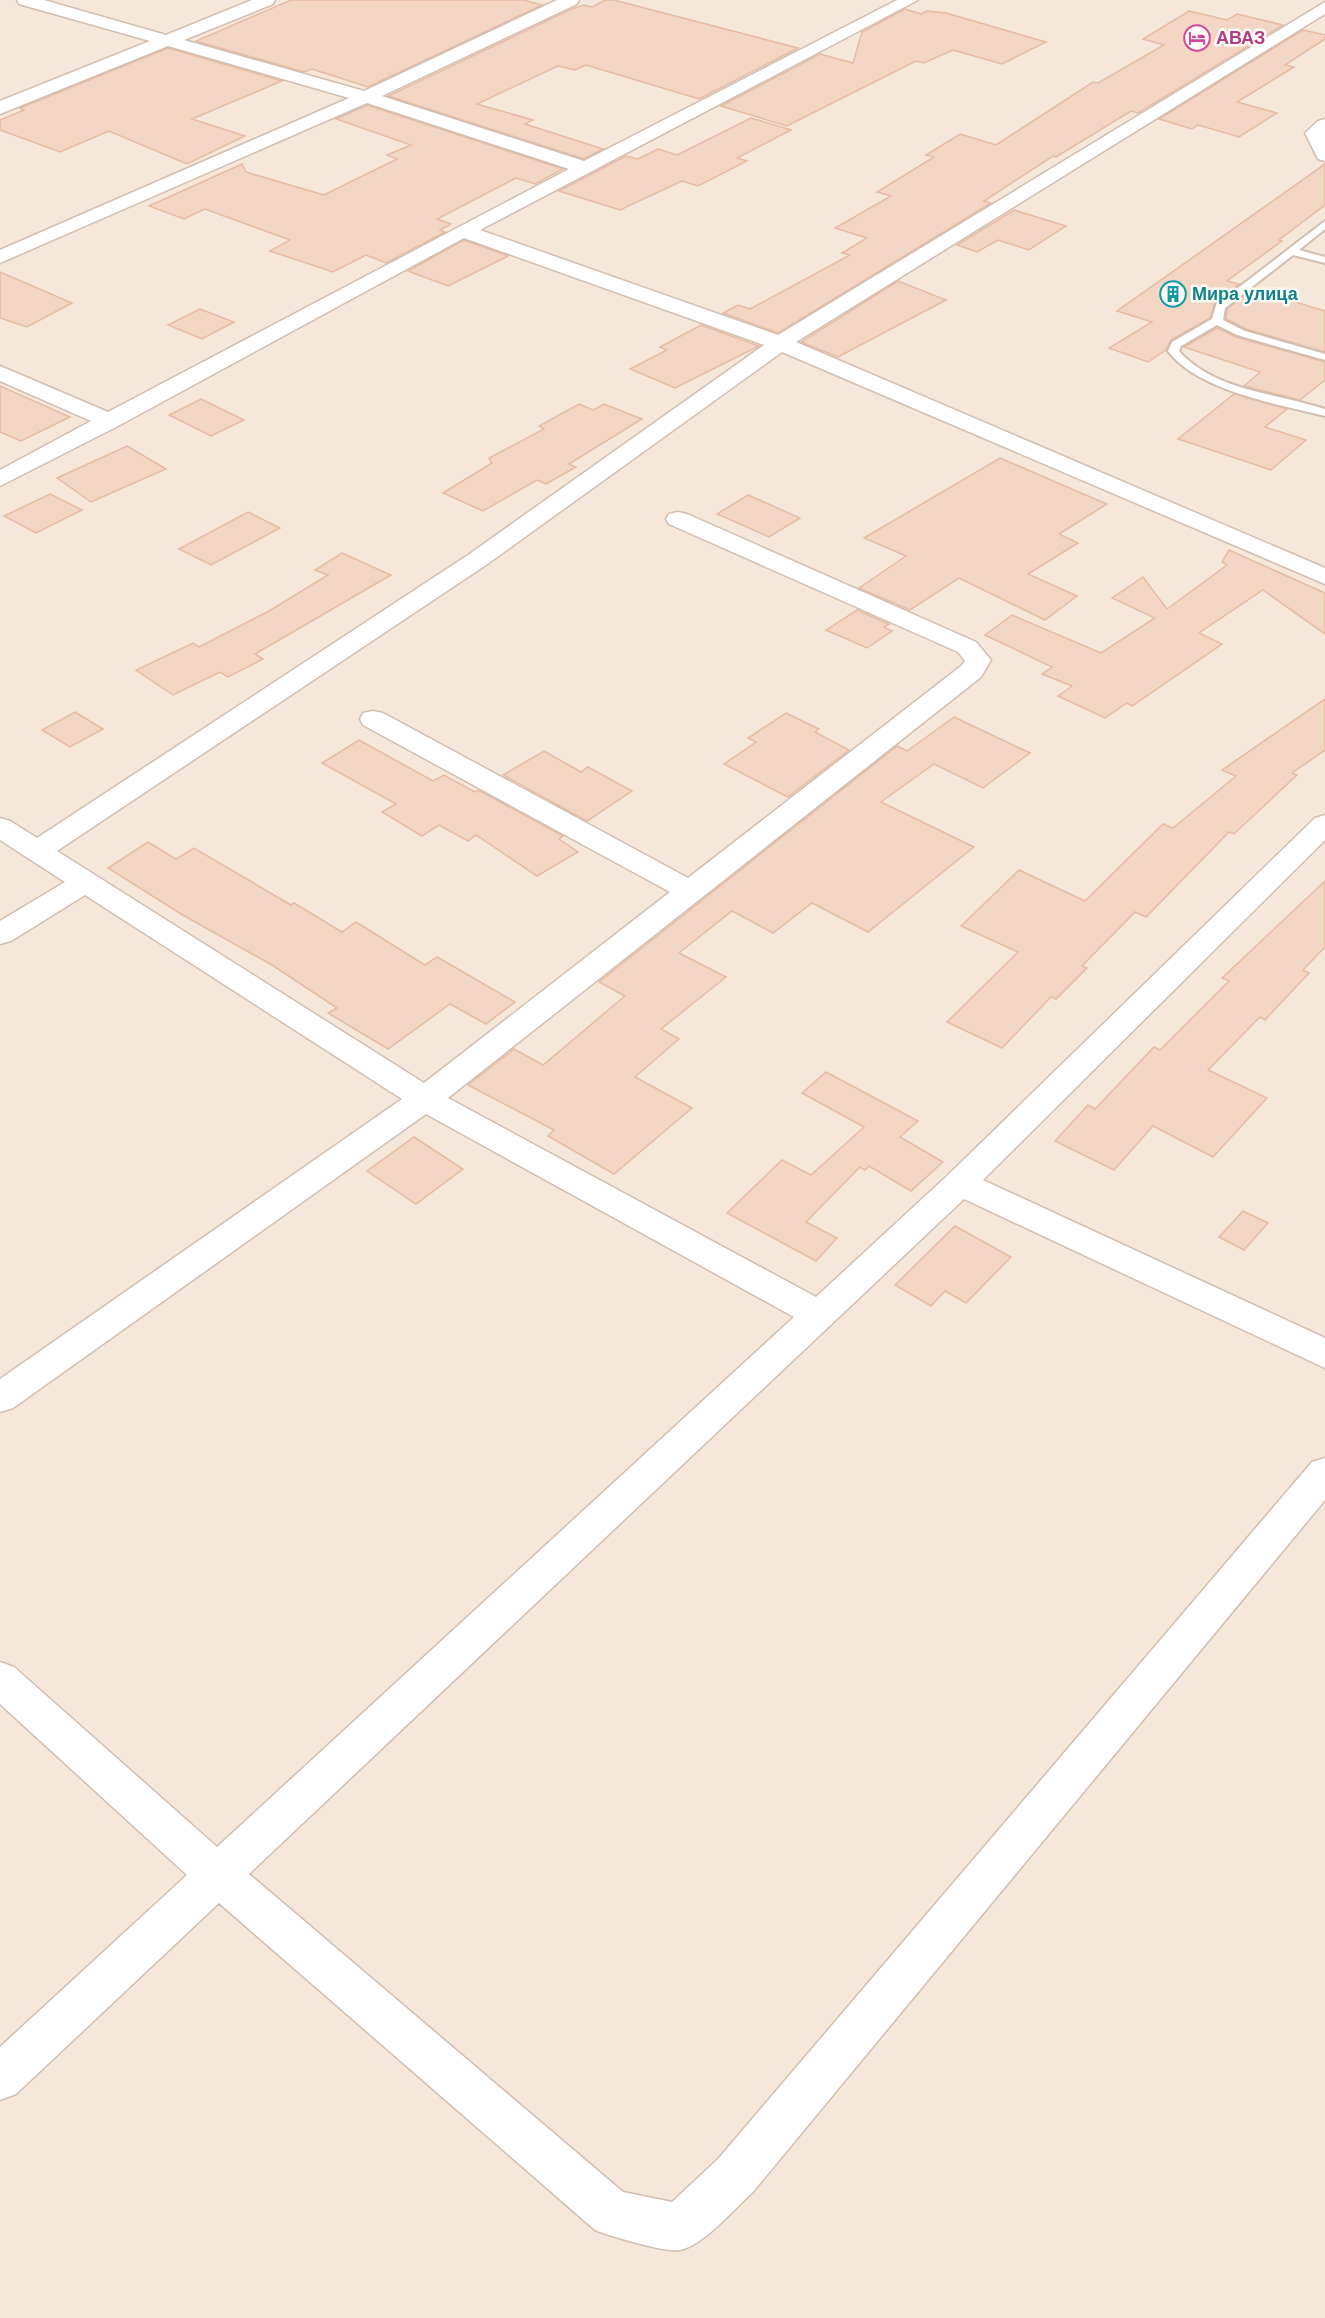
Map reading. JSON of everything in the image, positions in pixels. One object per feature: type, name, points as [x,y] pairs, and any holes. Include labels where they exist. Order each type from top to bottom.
[{"type":"street","points":[[25,0],[366,97],[586,168]]},
{"type":"street","points":[[0,108],[267,0]]},
{"type":"street","points":[[0,257],[366,97],[571,0]]},
{"type":"street","points":[[0,479],[463,231],[910,0]]},
{"type":"street","points":[[38,850],[477,560],[780,343],[1325,6]]},
{"type":"street","points":[[1325,125],[1314,133],[1325,155]]},
{"type":"street","points":[[463,231],[780,343],[1325,577]]},
{"type":"street","points":[[0,373],[110,421]]},
{"type":"street","points":[[0,1398],[425,1099],[972,671],[978,660],[967,647],[678,519]]},
{"type":"street","points":[[373,719],[690,891]]},
{"type":"street","points":[[0,2078],[960,1183],[1325,824]]},
{"type":"street","points":[[0,828],[87,881],[425,1099],[820,1315]]},
{"type":"street","points":[[0,934],[87,881]]},
{"type":"street","points":[[960,1183],[1325,1354]]},
{"type":"street","points":[[0,1679],[218,1875],[612,2213],[679,2227],[735,2176],[1325,1473]]},
{"type":"lane","points":[[1325,225],[1220,307],[1217,321],[1176,344],[1173,351],[1178,359],[1197,373],[1224,384],[1320,411],[1325,400]]},
{"type":"lane","points":[[1291,251],[1325,260]]},
{"type":"lane","points":[[1217,321],[1241,333],[1325,357]]},
{"type":"shaded area","points":[[0,0],[1325,0],[1325,2318],[0,2318]]},
{"type":"building","points":[[291,0],[523,0],[542,5],[368,87],[312,69],[304,72],[196,41]]},
{"type":"building","points":[[605,0],[614,0],[798,48],[699,99],[586,65],[575,70],[558,66],[477,104],[533,120],[525,124],[603,149],[584,159],[388,96],[572,9],[584,5],[592,7]]},
{"type":"building","points":[[905,9],[921,14],[927,11],[946,13],[1046,42],[1002,64],[953,50],[924,63],[916,61],[787,126],[721,106],[820,54],[853,63],[862,32]]},
{"type":"building","points":[[1189,11],[1227,20],[1237,14],[1283,25],[1138,113],[1131,111],[1056,157],[1053,156],[984,201],[991,203],[778,333],[723,313],[738,305],[750,309],[850,255],[842,253],[867,238],[835,228],[891,196],[877,192],[934,157],[926,155],[960,134],[996,145],[1093,82],[1098,83],[1164,45],[1143,39]]},
{"type":"building","points":[[1303,30],[1325,35],[1325,39],[1285,65],[1294,67],[1237,102],[1277,113],[1239,137],[1198,125],[1192,129],[1159,119]]},
{"type":"building","points":[[168,48],[282,81],[192,119],[245,136],[187,164],[109,131],[60,152],[0,130],[0,120],[24,110],[20,108]]},
{"type":"building","points":[[367,105],[563,169],[535,184],[516,178],[437,219],[451,224],[440,230],[445,232],[386,263],[366,255],[333,272],[270,251],[290,240],[205,209],[184,219],[149,206],[242,164],[246,172],[324,195],[397,159],[387,155],[411,145],[336,119]]},
{"type":"building","points":[[751,118],[791,130],[737,158],[747,161],[698,186],[682,181],[620,210],[559,191],[626,156],[638,159],[658,149],[677,155]]},
{"type":"building","points":[[1325,164],[1325,205],[1279,240],[1282,241],[1227,281],[1239,284],[1215,303],[1210,318],[1171,340],[1166,350],[1148,362],[1109,348],[1152,322],[1117,311]]},
{"type":"building","points":[[1014,210],[1066,226],[1029,250],[998,240],[977,252],[957,245]]},
{"type":"building","points":[[464,240],[508,256],[448,286],[408,271]]},
{"type":"building","points":[[0,272],[72,303],[27,327],[0,318]]},
{"type":"building","points":[[898,281],[946,300],[838,357],[801,342]]},
{"type":"building","points":[[1253,289],[1325,311],[1325,352],[1246,329],[1226,319],[1227,309]]},
{"type":"building","points":[[200,309],[234,322],[202,339],[168,325]]},
{"type":"building","points":[[701,325],[759,346],[675,388],[630,369],[667,350],[660,347]]},
{"type":"building","points":[[1217,328],[1236,337],[1325,362],[1325,380],[1300,400],[1244,386],[1260,372],[1184,347]]},
{"type":"building","points":[[0,386],[70,417],[21,441],[0,432]]},
{"type":"building","points":[[1234,394],[1287,409],[1265,427],[1306,440],[1271,470],[1178,439]]},
{"type":"building","points":[[201,399],[244,420],[211,436],[169,415]]},
{"type":"building","points":[[579,404],[593,410],[604,404],[642,419],[569,464],[576,467],[546,484],[537,480],[483,511],[443,493],[492,463],[489,458],[544,429],[539,426]]},
{"type":"building","points":[[127,446],[166,469],[91,502],[57,478]]},
{"type":"building","points":[[1000,458],[1107,504],[1059,534],[1078,543],[1028,574],[1077,596],[1045,620],[959,578],[910,610],[859,588],[906,556],[864,538]]},
{"type":"building","points":[[50,494],[82,510],[36,533],[4,516]]},
{"type":"building","points":[[748,495],[800,518],[769,537],[717,514]]},
{"type":"building","points":[[248,512],[280,528],[211,565],[179,549]]},
{"type":"building","points":[[1229,550],[1325,593],[1325,634],[1263,590],[1199,633],[1222,644],[1132,706],[1127,703],[1105,718],[1058,696],[1072,686],[1042,674],[1052,667],[985,635],[1012,615],[1101,653],[1155,618],[1112,598],[1143,577],[1167,609],[1227,565],[1222,562]]},
{"type":"building","points":[[342,553],[391,575],[255,654],[263,659],[228,677],[220,672],[173,695],[136,670],[193,643],[199,647],[269,611],[328,575],[315,570]]},
{"type":"building","points":[[857,610],[889,624],[884,627],[892,631],[867,648],[826,630]]},
{"type":"building","points":[[1325,699],[1325,750],[1292,773],[1297,775],[1234,834],[1229,832],[1146,917],[1135,912],[1082,966],[1087,968],[1056,999],[1051,997],[1002,1048],[947,1022],[1018,952],[961,926],[1019,870],[1085,901],[1163,824],[1173,828],[1236,776],[1222,770]]},
{"type":"building","points":[[75,712],[103,729],[70,747],[42,730]]},
{"type":"building","points":[[786,713],[819,729],[815,732],[849,750],[788,797],[724,764],[756,742],[748,738]]},
{"type":"building","points":[[954,717],[1030,753],[983,788],[934,764],[881,802],[974,847],[868,932],[812,903],[773,933],[732,911],[679,953],[726,977],[661,1029],[679,1039],[635,1077],[692,1108],[614,1174],[548,1136],[554,1130],[468,1085],[514,1049],[543,1065],[625,996],[599,982],[897,746],[907,751]]},
{"type":"building","points":[[359,740],[433,781],[444,775],[475,792],[478,790],[563,836],[559,839],[578,852],[537,876],[476,835],[468,841],[439,825],[422,836],[382,812],[396,804],[322,763]]},
{"type":"building","points":[[544,751],[581,772],[588,767],[632,791],[587,821],[503,775]]},
{"type":"building","points":[[148,842],[176,859],[194,848],[342,932],[356,922],[425,965],[437,957],[515,1002],[486,1024],[450,1004],[388,1049],[328,1013],[337,1008],[272,965],[181,914],[108,868]]},
{"type":"building","points":[[1325,881],[1325,947],[1303,970],[1309,973],[1265,1020],[1260,1017],[1208,1070],[1267,1098],[1213,1157],[1153,1126],[1114,1170],[1055,1141],[1088,1105],[1095,1109],[1154,1047],[1160,1050],[1229,981],[1222,978]]},
{"type":"building","points":[[826,1072],[918,1121],[900,1137],[943,1162],[911,1191],[869,1166],[865,1170],[860,1167],[806,1222],[837,1238],[816,1261],[727,1213],[782,1160],[811,1175],[864,1127],[802,1093]]},
{"type":"building","points":[[414,1137],[463,1169],[416,1204],[367,1171]]},
{"type":"building","points":[[1243,1211],[1268,1223],[1244,1250],[1219,1237]]},
{"type":"building","points":[[955,1226],[1011,1257],[966,1303],[945,1291],[931,1306],[895,1285]]},
{"type":"place","name":"АВАЗ","points":[[1197,38]]},
{"type":"place","name":"Мира улица","points":[[1173,294]]}]
